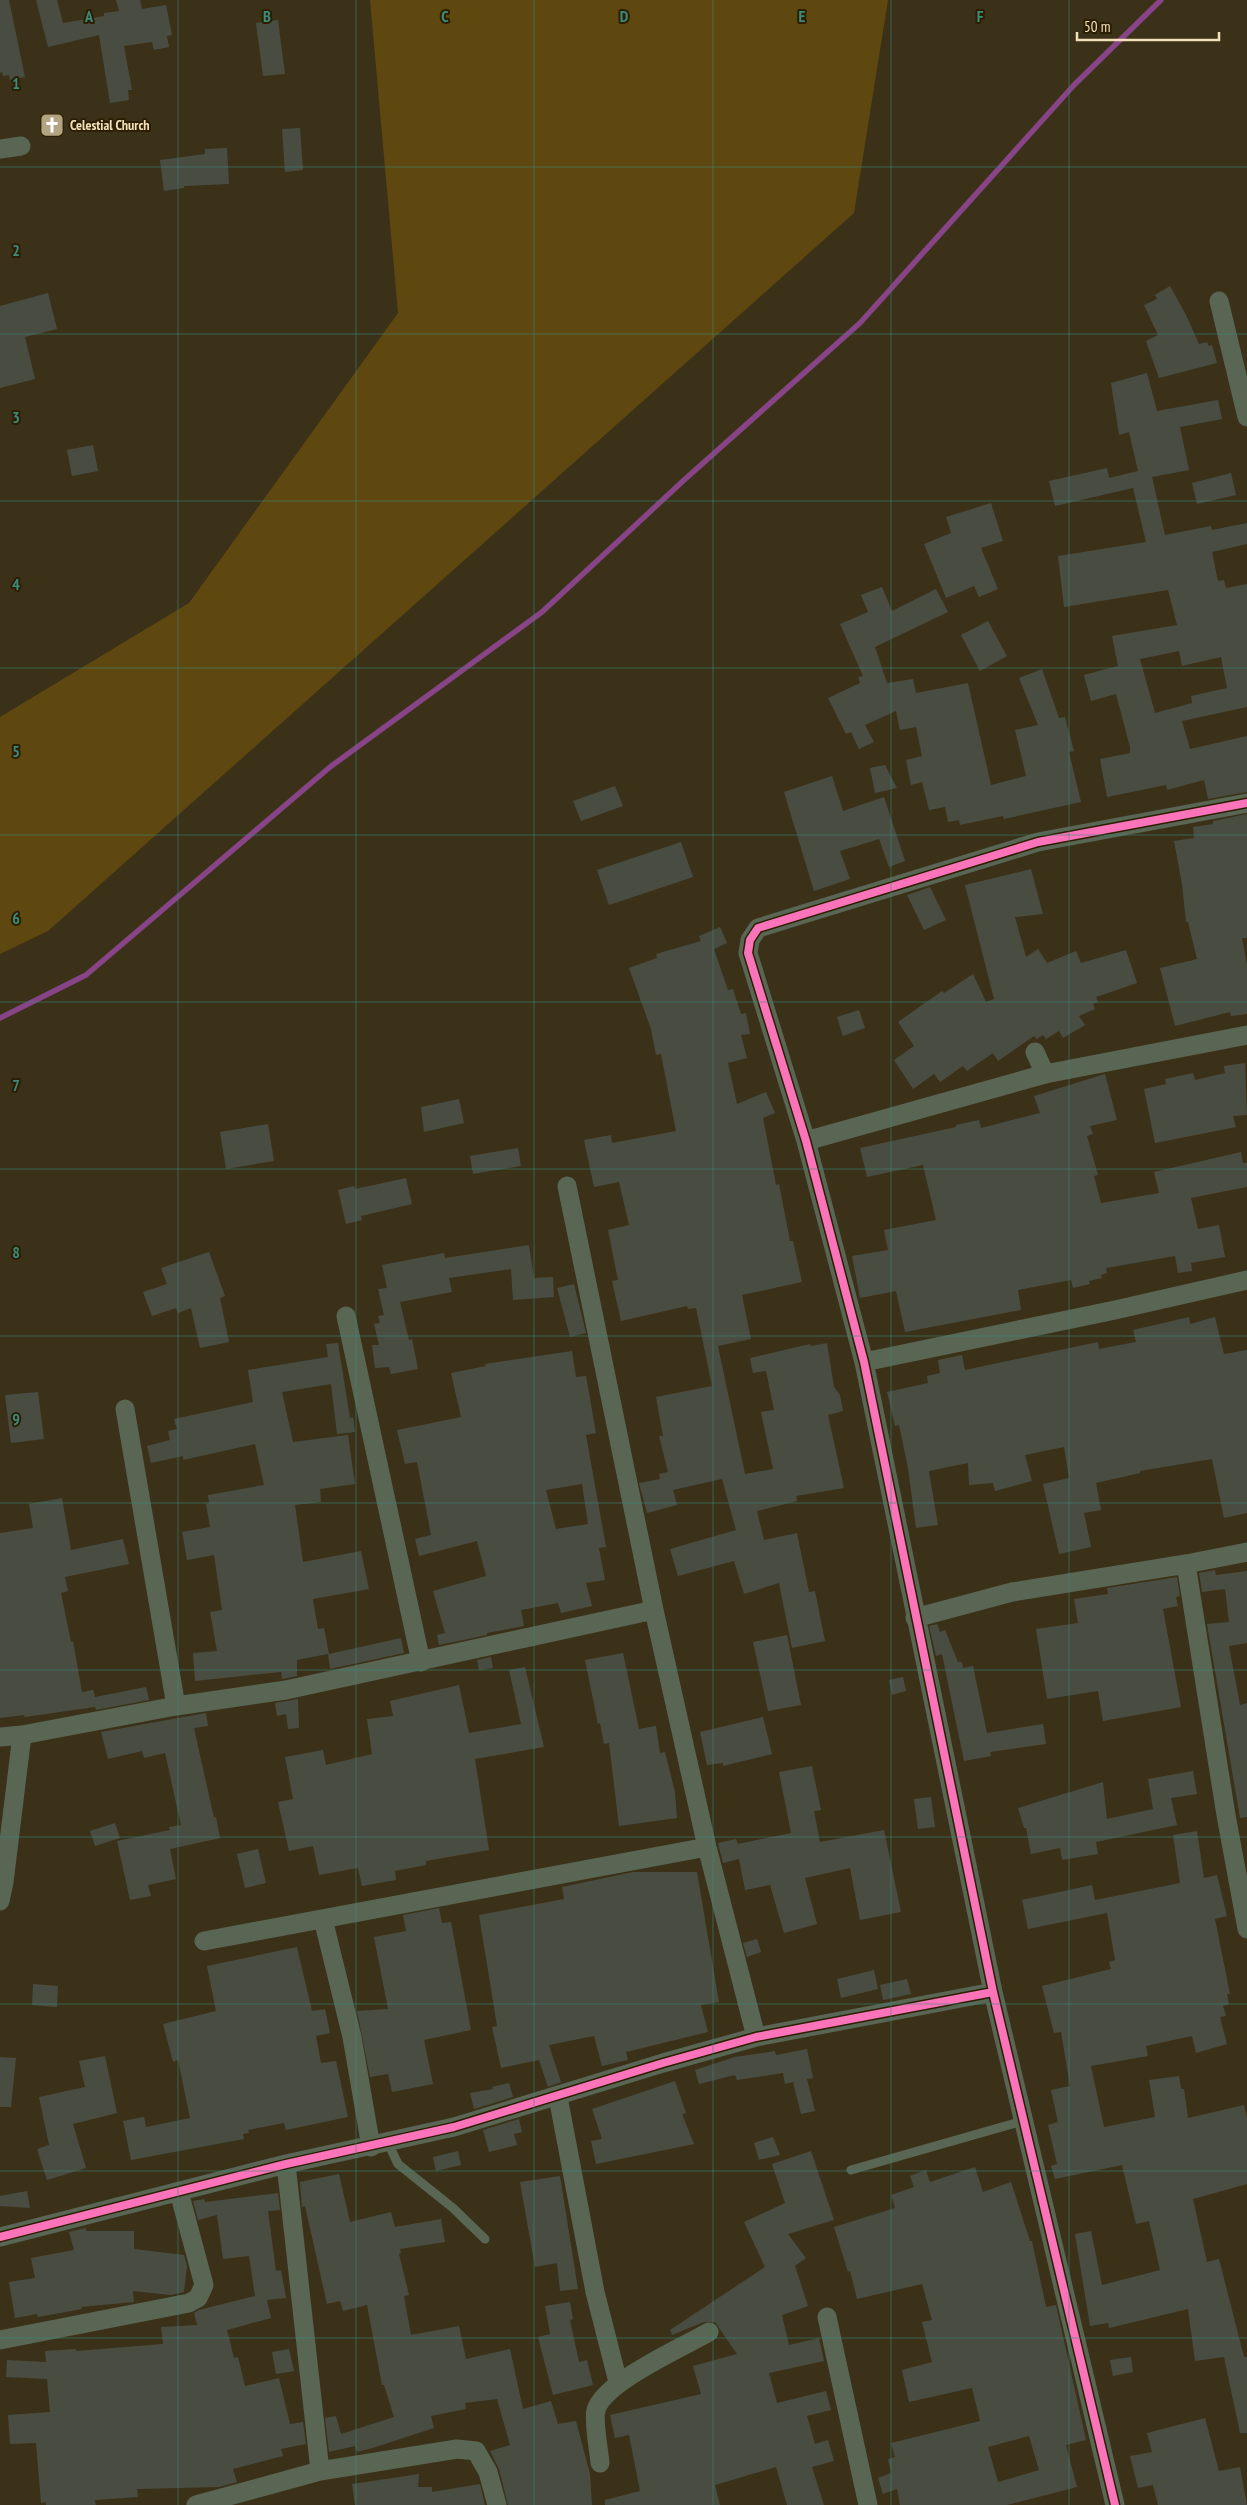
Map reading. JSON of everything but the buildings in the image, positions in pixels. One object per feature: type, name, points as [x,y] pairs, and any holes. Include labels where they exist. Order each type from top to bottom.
[{"type":"street","points":[[0,149],[21,146]]},
{"type":"street","points":[[1219,301],[1247,417]]},
{"type":"street","points":[[1115,2505],[993,1992],[864,1362],[806,1141],[751,968],[748,953],[750,940],[758,928],[1038,842],[1247,802]]},
{"type":"street","points":[[806,1141],[1045,1074],[1247,1035]]},
{"type":"street","points":[[1035,1052],[1045,1074]]},
{"type":"street","points":[[567,1186],[654,1610],[707,1846],[756,2037]]},
{"type":"street","points":[[864,1362],[1115,1310],[1247,1280]]},
{"type":"street","points":[[346,1316],[421,1662]]},
{"type":"street","points":[[125,1409],[176,1706]]},
{"type":"street","points":[[915,1618],[1012,1592],[1186,1564],[1247,1552]]},
{"type":"street","points":[[1186,1564],[1226,1816],[1247,1929]]},
{"type":"street","points":[[0,1736],[22,1735],[176,1706],[286,1690],[654,1610]]},
{"type":"street","points":[[0,1901],[22,1735]]},
{"type":"street","points":[[204,1940],[707,1846]]},
{"type":"street","points":[[323,1919],[380,2145]]},
{"type":"street","points":[[0,2237],[286,2164],[454,2128],[663,2063],[756,2037],[993,1992]]},
{"type":"street","points":[[558,2097],[595,2292],[618,2382]]},
{"type":"street","points":[[286,2164],[320,2471]]},
{"type":"street","points":[[0,2340],[189,2303],[198,2298],[204,2286],[179,2192]]},
{"type":"street","points":[[827,2316],[868,2505]]},
{"type":"street","points":[[600,2464],[596,2410],[602,2398],[618,2382],[709,2332]]},
{"type":"street","points":[[196,2505],[320,2471],[457,2449],[476,2451],[488,2472],[497,2505]]},
{"type":"lane","points":[[851,2170],[1023,2122]]},
{"type":"lane","points":[[380,2145],[398,2164],[453,2208],[485,2239]]},
{"type":"shaded area","points":[[370,0],[888,0],[854,213],[48,931],[0,954],[0,717],[189,603],[398,313]]},
{"type":"waterway","points":[[0,1018],[86,975],[330,767],[542,612],[683,481],[860,323],[1074,85],[1161,0]]},
{"type":"cycle path","points":[[1115,2505],[993,1992],[864,1362],[806,1141],[748,953],[750,940],[758,928],[1038,842],[1247,803]]},
{"type":"cycle path","points":[[0,2237],[286,2164],[454,2127],[663,2063],[756,2037],[993,1992]]},
{"type":"place","name":"Celestial Church","points":[[52,125]]}]
